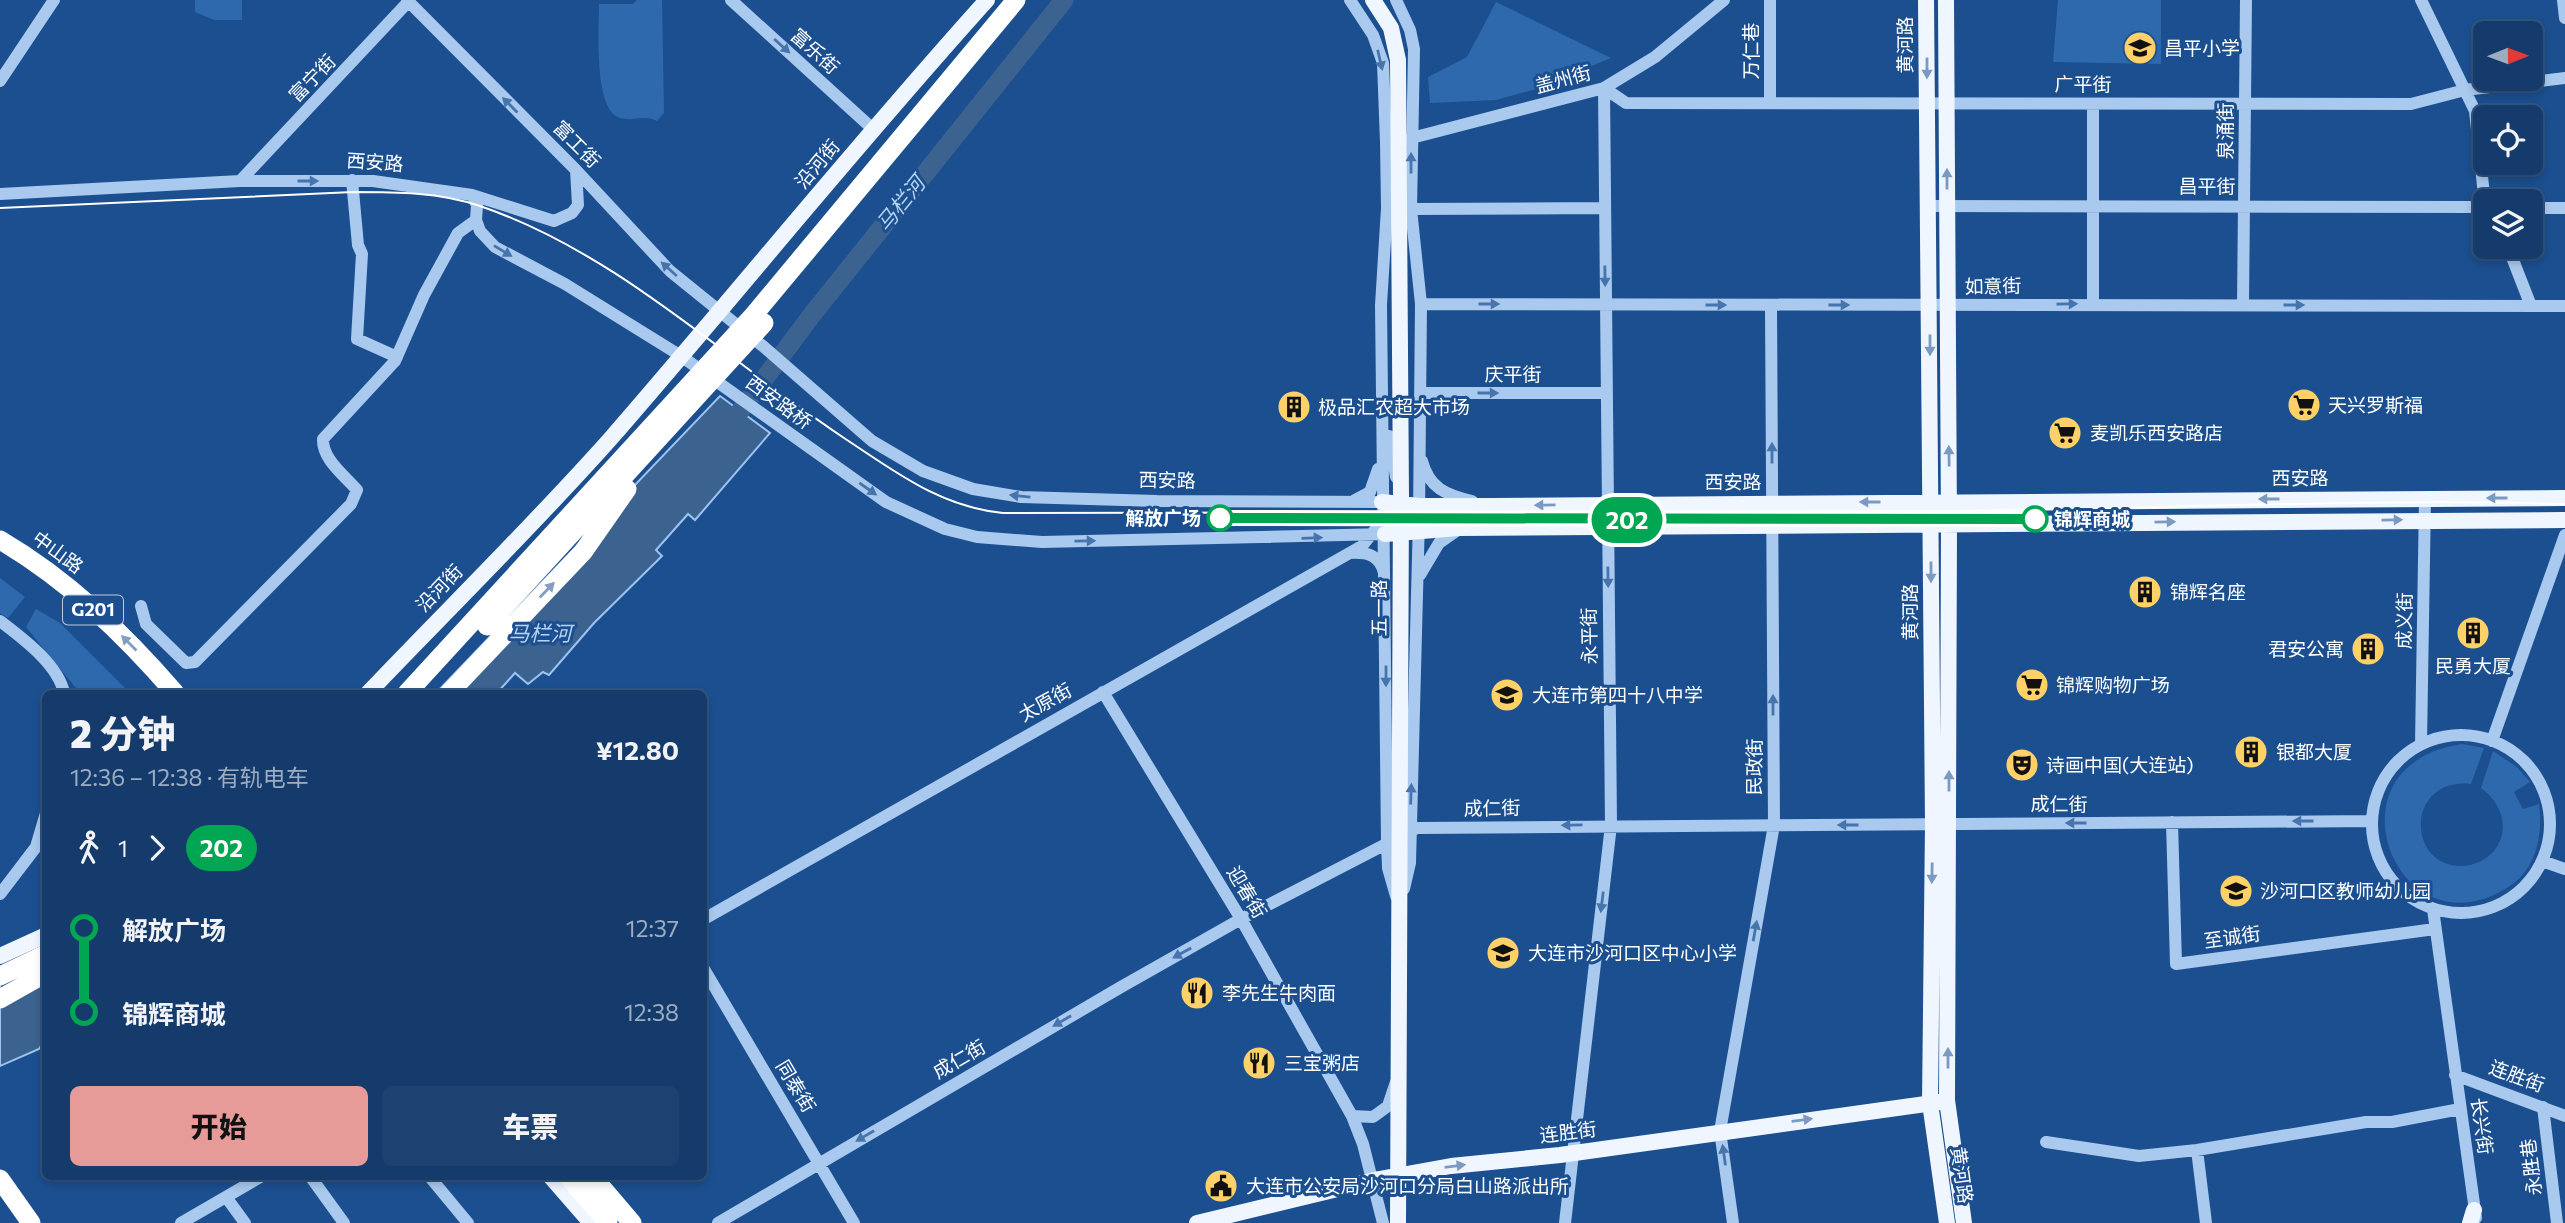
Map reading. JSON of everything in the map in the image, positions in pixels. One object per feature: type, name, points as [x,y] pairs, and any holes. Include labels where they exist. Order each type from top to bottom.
[{"type":"highway","points":[[410,690],[752,317],[1016,0]]},
{"type":"highway","points":[[427,690],[643,459],[761,327],[1028,0]]},
{"type":"highway","points":[[452,690],[583,552],[628,488],[643,459]]},
{"type":"highway","name":"中山路","points":[[0,540],[54,575],[80,597],[131,645],[172,690]]},
{"type":"highway","points":[[0,965],[42,948]]},
{"type":"highway","points":[[0,976],[42,956]]},
{"type":"highway","points":[[0,999],[42,975]]},
{"type":"highway","points":[[0,1179],[32,1223]]},
{"type":"highway","points":[[571,1180],[608,1223]]},
{"type":"highway","points":[[595,1180],[632,1223]]},
{"type":"main road","name":"沿河街","points":[[371,690],[610,439],[722,312],[987,0]]},
{"type":"main road","name":"五一路","points":[[1373,0],[1391,28],[1398,60],[1401,497],[1398,1223]]},
{"type":"main road","name":"黄河路","points":[[1926,0],[1931,526],[1947,1100],[1964,1223]]},
{"type":"main road","name":"黄河路","points":[[1945,0],[1950,525],[1930,1103],[1947,1223]]},
{"type":"main road","name":"沿河街","points":[[385,690],[617,445],[680,372],[681,356]]},
{"type":"main road","name":"西安路","points":[[1382,502],[1419,506],[1492,506],[1607,503],[2565,498]]},
{"type":"main road","points":[[1379,535],[1459,528],[2565,520]]},
{"type":"main road","points":[[0,956],[42,937]]},
{"type":"main road","name":"连胜街","points":[[1197,1223],[1372,1180],[1451,1166],[1573,1153],[1947,1100]]},
{"type":"main road","points":[[553,1180],[591,1223]]},
{"type":"street","points":[[0,81],[54,0]]},
{"type":"street","name":"富工街","points":[[409,0],[576,170],[670,271],[722,312]]},
{"type":"street","name":"富宁街","points":[[240,181],[409,0]]},
{"type":"street","name":"富乐街","points":[[732,0],[874,130]]},
{"type":"street","points":[[1350,0],[1373,35],[1383,63],[1389,444],[1401,497]]},
{"type":"street","points":[[1396,0],[1410,30],[1414,49],[1411,209],[1414,445],[1401,497]]},
{"type":"street","name":"盖州街","points":[[1386,142],[1411,139],[1604,88],[1656,57],[1724,0]]},
{"type":"street","name":"万仁巷","points":[[1770,0],[1770,103]]},
{"type":"street","name":"泉涌街","points":[[2244,305],[2246,0]]},
{"type":"street","points":[[2421,0],[2474,111],[2483,189]]},
{"type":"street","points":[[2563,0],[2565,18]]},
{"type":"street","name":"广平街","points":[[1604,88],[1626,103],[2411,104],[2465,90],[2565,78]]},
{"type":"street","name":"永平街","points":[[1565,1223],[1611,825],[1604,88]]},
{"type":"street","points":[[2093,104],[2093,304]]},
{"type":"street","name":"西安路","points":[[0,194],[240,181],[352,180],[437,188],[472,195],[542,219],[562,219],[578,205],[576,170]]},
{"type":"street","points":[[352,180],[358,245],[362,254],[357,339],[397,358]]},
{"type":"street","points":[[472,195],[477,205],[476,220],[480,231],[495,247],[565,284],[681,356]]},
{"type":"street","name":"昌平街","points":[[1928,206],[2473,207]]},
{"type":"street","points":[[1387,208],[1381,305],[1382,502],[1379,535],[1385,578],[1398,837]]},
{"type":"street","points":[[1411,209],[1605,208]]},
{"type":"street","points":[[2543,208],[2565,208]]},
{"type":"street","points":[[1398,837],[1417,596],[1419,506],[1421,304],[1411,209]]},
{"type":"street","points":[[141,606],[146,624],[186,663],[195,662],[351,504],[357,489],[332,463],[323,449],[323,439],[397,358],[424,295],[458,233],[476,220]]},
{"type":"street","points":[[2513,259],[2531,306]]},
{"type":"street","name":"如意街","points":[[1421,304],[2565,306]]},
{"type":"street","name":"民政街","points":[[1733,1223],[1720,1131],[1774,825],[1771,305]]},
{"type":"street","name":"西安路桥","points":[[722,312],[839,414]]},
{"type":"street","name":"西安路桥","points":[[681,356],[886,502],[944,529],[977,537],[1042,542],[1379,535]]},
{"type":"street","name":"庆平街","points":[[1420,393],[1606,393]]},
{"type":"street","name":"西安路","points":[[839,414],[895,456],[948,482],[973,489],[1021,496],[1157,502],[1382,502]]},
{"type":"street","points":[[1350,502],[1370,492],[1382,441]]},
{"type":"street","points":[[1419,451],[1425,473],[1440,491],[1492,506]]},
{"type":"street","name":"成义街","points":[[2421,744],[2425,498]]},
{"type":"street","name":"太原街","points":[[707,917],[1350,553],[1419,506]]},
{"type":"street","points":[[1417,596],[1420,576],[1432,551],[1459,528]]},
{"type":"street","points":[[2492,741],[2565,535]]},
{"type":"street","points":[[1350,553],[1373,556],[1382,567],[1385,578]]},
{"type":"street","points":[[0,621],[44,659],[62,690]]},
{"type":"street","name":"迎春街","points":[[1103,692],[1241,919],[1352,1116],[1383,1223]]},
{"type":"street","points":[[2469,735],[2492,741],[2517,755],[2536,777],[2547,804],[2549,833],[2542,861],[2528,883],[2508,900],[2485,910],[2459,914],[2433,909],[2408,896],[2388,875],[2375,849],[2372,821],[2376,797],[2386,776],[2401,757],[2421,744],[2444,736],[2469,735]]},
{"type":"street","name":"成仁街","points":[[718,1223],[1241,919],[1417,828],[2372,821]]},
{"type":"street","name":"至诚街","points":[[2172,822],[2176,964],[2435,929]]},
{"type":"street","points":[[0,894],[36,847],[42,827]]},
{"type":"street","points":[[2542,861],[2565,869]]},
{"type":"street","name":"长兴街","points":[[2433,909],[2474,1219]]},
{"type":"street","name":"同泰街","points":[[707,974],[853,1223]]},
{"type":"street","points":[[1352,1116],[1373,1117],[1388,1106],[1398,1075]]},
{"type":"street","name":"连胜街","points":[[2455,1075],[2565,1116]]},
{"type":"street","name":"永胜巷","points":[[2543,1107],[2557,1223]]},
{"type":"street","points":[[2046,1142],[2139,1156],[2197,1150],[2367,1122],[2392,1122],[2460,1109]]},
{"type":"street","points":[[2197,1150],[2206,1223]]},
{"type":"street","points":[[181,1223],[255,1180]]},
{"type":"street","points":[[313,1180],[344,1223]]},
{"type":"street","points":[[432,1180],[468,1223]]},
{"type":"street","points":[[226,1197],[245,1223]]},
{"type":"shaded area","points":[[195,0],[242,0],[242,20],[214,20],[195,12]]},
{"type":"shaded area","points":[[637,0],[662,0],[664,113],[657,121],[647,118],[620,118],[611,112],[601,85],[599,4],[633,4]]},
{"type":"shaded area","points":[[2058,0],[2161,0],[2161,64],[2053,62]]},
{"type":"shaded area","points":[[1496,2],[1611,58],[1536,89],[1496,100],[1430,103],[1428,77],[1467,57]]},
{"type":"shaded area","points":[[0,578],[25,597],[8,618],[0,613]]},
{"type":"shaded area","points":[[36,609],[60,623],[127,690],[78,690],[26,627]]},
{"type":"shaded area","points":[[2462,744],[2484,748],[2471,784],[2449,786],[2434,794],[2424,807],[2421,823],[2423,839],[2431,853],[2444,863],[2463,866],[2486,858],[2498,845],[2502,836],[2502,818],[2494,801],[2481,788],[2493,751],[2517,767],[2530,782],[2514,792],[2523,809],[2539,804],[2540,815],[2536,850],[2519,879],[2510,886],[2470,902],[2435,898],[2408,879],[2390,851],[2385,818],[2393,785],[2418,759]]},
{"type":"water","name":"马栏河","points":[[720,396],[770,433],[695,520],[688,514],[656,550],[662,556],[594,623],[549,675],[543,672],[528,684],[515,673],[500,690],[439,690]]},
{"type":"water","points":[[42,961],[42,1044],[39,1049],[0,1066],[0,979]]},
{"type":"waterway","name":"马栏河","points":[[741,410],[811,316],[1064,0]]},
{"type":"tram line","points":[[0,208],[353,192],[433,195],[464,201],[530,226],[579,251],[670,311],[802,409],[920,487],[959,504],[1003,513],[1351,514],[2008,510],[2406,502],[2565,504]]},
{"type":"tram line","name":"202","points":[[1220,518],[2035,519]]},
{"type":"place","name":"昌平小学","points":[[2140,48]]},
{"type":"place","name":"天兴罗斯福","points":[[2304,405]]},
{"type":"place","name":"极品汇农超大市场","points":[[1294,407]]},
{"type":"place","name":"麦凯乐西安路店","points":[[2065,433]]},
{"type":"place","name":"解放广场","points":[[1220,518]]},
{"type":"place","name":"锦辉商城","points":[[2035,519]]},
{"type":"place","name":"锦辉名座","points":[[2145,592]]},
{"type":"place","name":"民勇大厦","points":[[2473,633]]},
{"type":"place","name":"君安公寓","points":[[2368,649]]},
{"type":"place","name":"锦辉购物广场","points":[[2032,685]]},
{"type":"place","name":"大连市第四十八中学","points":[[1507,695]]},
{"type":"place","name":"银都大厦","points":[[2251,752]]},
{"type":"place","name":"诗画中国(大连站)","points":[[2022,765]]},
{"type":"place","name":"沙河口区教师幼儿园","points":[[2236,891]]},
{"type":"place","name":"大连市沙河口区中心小学","points":[[1503,953]]},
{"type":"place","name":"李先生牛肉面","points":[[1197,993]]},
{"type":"place","name":"三宝粥店","points":[[1259,1063]]},
{"type":"place","name":"大连市公安局沙河口分局白山路派出所","points":[[1221,1186]]}]
